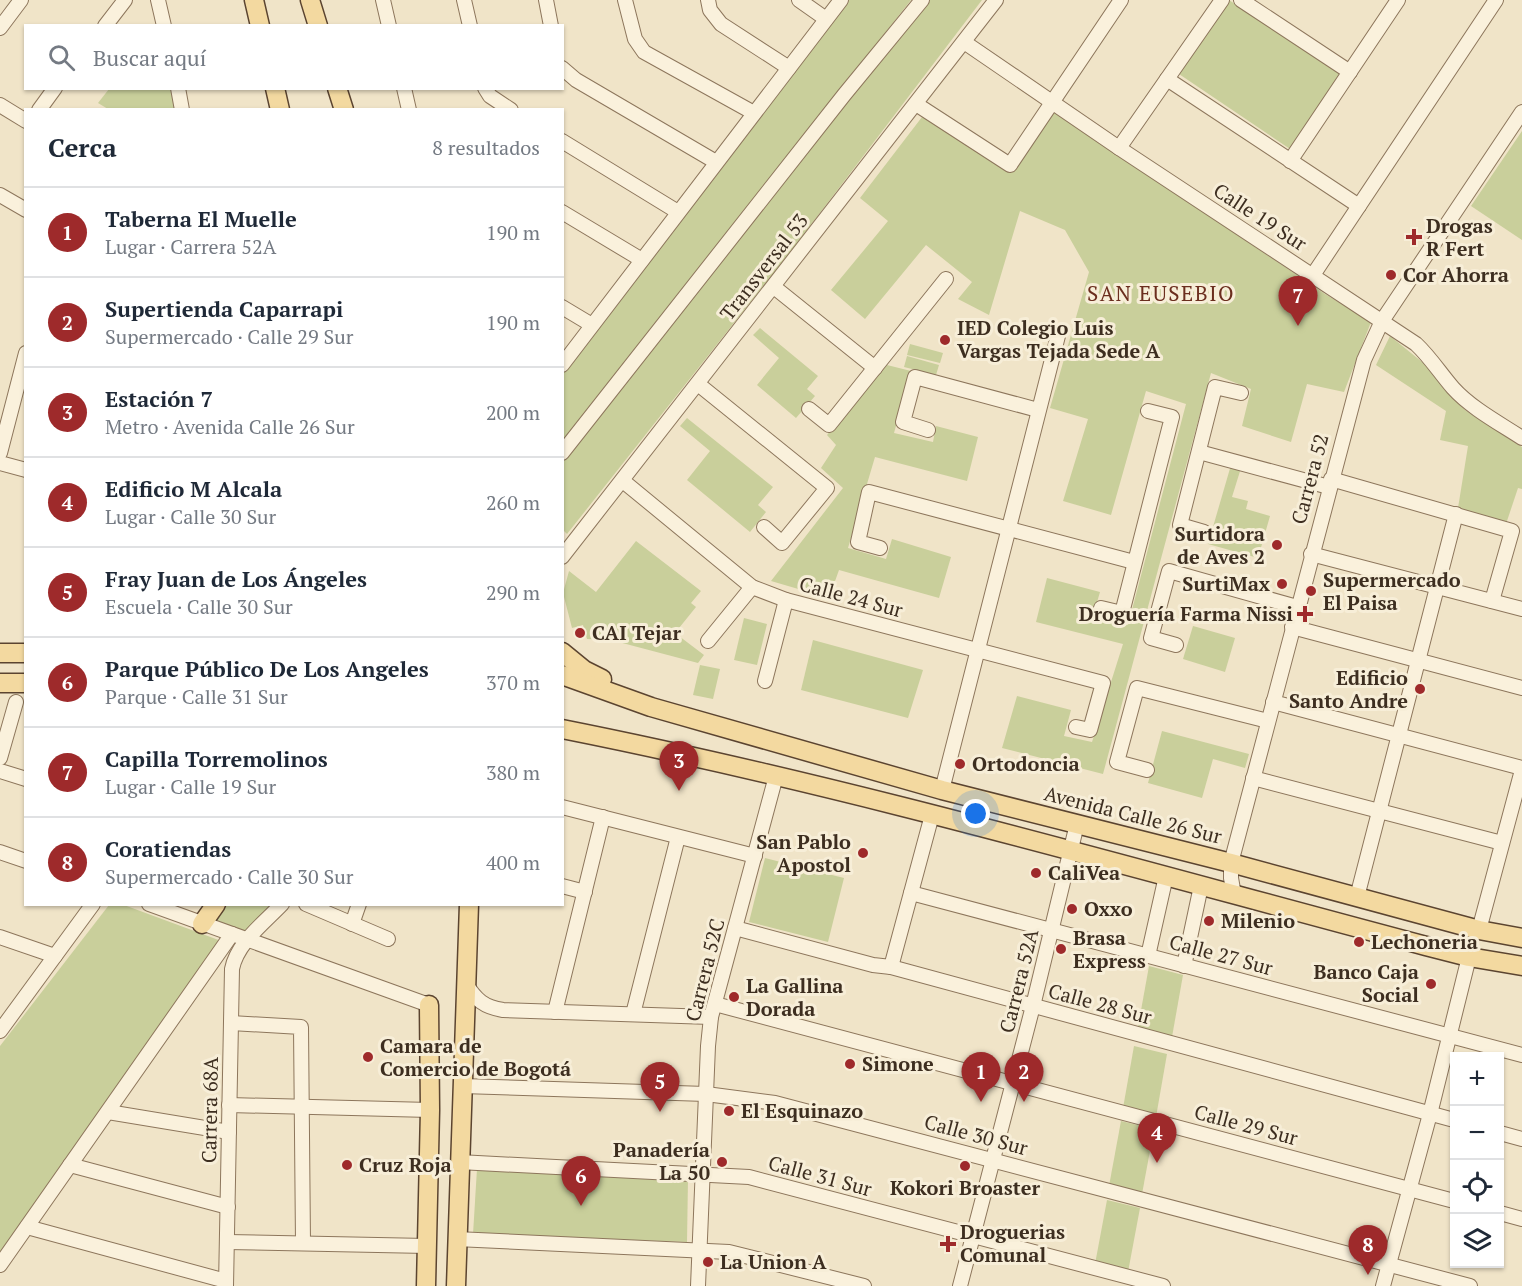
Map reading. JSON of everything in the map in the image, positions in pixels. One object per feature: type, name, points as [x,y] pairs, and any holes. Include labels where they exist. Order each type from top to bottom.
[{"type":"main road","points":[[254,0],[260,24]]},
{"type":"main road","points":[[310,0],[317,24]]},
{"type":"main road","points":[[275,90],[280,108]]},
{"type":"main road","points":[[338,90],[343,108]]},
{"type":"main road","points":[[0,653],[24,653]]},
{"type":"main road","points":[[564,654],[584,670],[604,680],[684,704],[841,762]]},
{"type":"main road","name":"Avenida Calle 26 Sur","points":[[564,676],[651,707],[942,790],[1231,863],[1479,930],[1522,938]]},
{"type":"main road","points":[[0,683],[24,682]]},
{"type":"main road","points":[[564,729],[776,776],[1071,851],[1469,957],[1522,966]]},
{"type":"main road","points":[[202,924],[215,906]]},
{"type":"main road","points":[[456,1286],[469,906]]},
{"type":"main road","points":[[426,1286],[430,1110],[429,1005]]},
{"type":"street","points":[[0,28],[21,0]]},
{"type":"street","points":[[107,24],[125,0]]},
{"type":"street","points":[[158,0],[164,24]]},
{"type":"street","points":[[383,0],[389,24]]},
{"type":"street","points":[[464,0],[470,24]]},
{"type":"street","points":[[546,0],[551,24]]},
{"type":"street","points":[[625,0],[639,46],[644,52],[754,113]]},
{"type":"street","points":[[708,0],[714,18],[721,24],[789,68]]},
{"type":"street","points":[[800,0],[826,19]]},
{"type":"street","points":[[564,361],[841,0]]},
{"type":"street","points":[[564,450],[859,75],[922,0]]},
{"type":"street","name":"Transversal 53","points":[[564,555],[996,0]]},
{"type":"street","points":[[916,104],[1010,165],[1121,0]]},
{"type":"street","points":[[1119,148],[1222,0]]},
{"type":"street","points":[[1240,0],[1350,72]]},
{"type":"street","points":[[1313,275],[1496,0]]},
{"type":"street","points":[[1290,161],[1350,72],[1392,2]]},
{"type":"street","name":"Calle 19 Sur","points":[[964,42],[1119,148],[1416,344],[1467,401],[1522,438]]},
{"type":"street","points":[[564,70],[576,80],[716,162]]},
{"type":"street","points":[[1167,79],[1359,206]]},
{"type":"street","points":[[40,108],[54,90]]},
{"type":"street","points":[[178,90],[182,108]]},
{"type":"street","points":[[404,90],[409,108]]},
{"type":"street","points":[[485,90],[508,108]]},
{"type":"street","points":[[0,105],[24,120]]},
{"type":"street","name":"Carrera 52","points":[[1234,895],[1230,878],[1231,863],[1364,360],[1382,321],[1522,112]]},
{"type":"street","points":[[564,142],[678,212]]},
{"type":"street","points":[[0,195],[24,209]]},
{"type":"street","points":[[564,213],[642,260]]},
{"type":"street","points":[[810,409],[829,425],[946,279]]},
{"type":"street","points":[[774,287],[875,368]]},
{"type":"street","points":[[564,308],[592,325]]},
{"type":"street","points":[[942,790],[1059,332]]},
{"type":"street","points":[[0,453],[24,361]]},
{"type":"street","points":[[928,430],[903,422],[915,377],[1038,410]]},
{"type":"street","points":[[698,384],[827,488],[782,543],[764,527]]},
{"type":"street","points":[[1204,532],[1180,525],[1215,387],[1241,393]]},
{"type":"street","points":[[1101,608],[1122,613],[1172,417],[1148,411]]},
{"type":"street","points":[[1199,452],[1456,514],[1512,531],[1492,602]]},
{"type":"street","points":[[0,463],[24,469]]},
{"type":"street","name":"Calle 24 Sur","points":[[623,481],[752,587],[786,600],[1103,683],[1083,728]]},
{"type":"street","points":[[880,548],[858,543],[869,492],[1134,562]]},
{"type":"street","points":[[1357,897],[1456,514]]},
{"type":"street","points":[[1311,554],[1522,609]]},
{"type":"street","points":[[1176,645],[1151,638],[1169,571],[1297,607]]},
{"type":"street","points":[[708,641],[752,587]]},
{"type":"street","points":[[765,681],[786,600]]},
{"type":"street","points":[[1292,627],[1522,688]]},
{"type":"street","points":[[1147,770],[1117,762],[1137,688],[1268,721]]},
{"type":"street","points":[[0,758],[16,702]]},
{"type":"street","points":[[1273,702],[1522,769],[1479,930]]},
{"type":"street","points":[[0,771],[24,777]]},
{"type":"street","name":"Carrera 52C","points":[[698,1286],[706,1094],[713,1011],[776,776]]},
{"type":"street","points":[[1253,778],[1502,843]]},
{"type":"street","points":[[564,808],[755,856]]},
{"type":"street","points":[[891,968],[932,815]]},
{"type":"street","points":[[555,1012],[603,818]]},
{"type":"street","name":"Carrera 52A","points":[[960,1286],[1033,1006],[1077,824]]},
{"type":"street","points":[[633,1014],[678,837]]},
{"type":"street","points":[[0,852],[24,860]]},
{"type":"street","points":[[1148,956],[1166,876]]},
{"type":"street","points":[[1184,966],[1201,886]]},
{"type":"street","points":[[564,887],[585,892]]},
{"type":"street","name":"Calle 27 Sur","points":[[911,893],[1522,1055]]},
{"type":"street","points":[[2,1024],[92,906]]},
{"type":"street","points":[[154,906],[429,1005]]},
{"type":"street","name":"Carrera 68A","points":[[226,1283],[234,958],[280,906]]},
{"type":"street","points":[[311,906],[388,939]]},
{"type":"street","points":[[352,924],[358,906]]},
{"type":"street","name":"Calle 28 Sur","points":[[735,928],[1450,1119]]},
{"type":"street","points":[[0,1265],[232,934]]},
{"type":"street","points":[[0,937],[55,956]]},
{"type":"street","points":[[1383,1286],[1430,1114],[1469,957]]},
{"type":"street","name":"Calle 29 Sur","points":[[465,982],[478,1001],[491,1008],[633,1014],[713,1011],[1013,1083],[1450,1200]]},
{"type":"street","points":[[231,1023],[301,1027],[303,1243]]},
{"type":"street","name":"Calle 30 Sur","points":[[462,1086],[706,1094],[783,1104],[1470,1286]]},
{"type":"street","points":[[229,1105],[430,1110]]},
{"type":"street","points":[[108,1112],[229,1132]]},
{"type":"street","points":[[1504,1134],[1522,1139]]},
{"type":"street","name":"Calle 31 Sur","points":[[459,1162],[734,1175],[764,1180],[1162,1286]]},
{"type":"street","points":[[70,1165],[228,1207]]},
{"type":"street","points":[[1504,1214],[1522,1219]]},
{"type":"street","points":[[27,1227],[226,1283]]},
{"type":"street","points":[[456,1239],[742,1254],[864,1286]]},
{"type":"street","points":[[227,1242],[427,1246]]},
{"type":"green space","points":[[849,0],[911,0],[564,442],[564,370],[794,66]]},
{"type":"green space","points":[[930,0],[982,0],[791,251],[567,534],[564,531],[564,459],[602,407],[841,107]]},
{"type":"green space","points":[[1229,0],[1341,75],[1290,149],[1179,74]]},
{"type":"green space","points":[[108,90],[170,90],[176,108],[106,108],[98,103]]},
{"type":"green space","points":[[1053,111],[1325,294],[1371,322],[1344,392],[1307,384],[1291,442],[1242,426],[1251,389],[1211,373],[1103,774],[1002,748],[1017,696],[1071,710],[1064,736],[1092,742],[1123,644],[1036,622],[1047,578],[1100,592],[1093,616],[1128,625],[1186,404],[1146,391],[1111,515],[1063,501],[1088,419],[1050,408],[1089,272],[1065,230],[1020,211],[989,315],[958,299],[972,282],[926,245],[865,319],[831,290],[888,221],[860,198],[922,117],[1011,173]]},
{"type":"green space","points":[[1522,131],[1522,240],[1471,206]]},
{"type":"green space","points":[[760,328],[818,376],[807,389],[815,396],[796,418],[757,385],[779,358],[753,335]]},
{"type":"green space","points":[[1390,336],[1427,366],[1444,389],[1465,410],[1522,447],[1522,489],[1518,488],[1506,524],[1458,508],[1468,446],[1440,440],[1446,411],[1376,365]]},
{"type":"green space","points":[[910,344],[943,353],[940,363],[907,355]]},
{"type":"green space","points":[[907,356],[939,365],[936,375],[904,367]]},
{"type":"green space","points":[[887,365],[911,371],[894,433],[933,442],[936,426],[978,437],[967,481],[875,457],[848,548],[886,559],[892,539],[951,557],[939,598],[839,570],[829,598],[771,581],[843,488],[821,468],[836,445],[827,435]]},
{"type":"green space","points":[[687,418],[773,487],[758,505],[766,512],[750,532],[687,480],[710,451],[680,426]]},
{"type":"green space","points":[[1231,465],[1241,468],[1232,497],[1248,501],[1246,509],[1270,516],[1258,558],[1208,544]]},
{"type":"green space","points":[[636,541],[701,591],[691,603],[696,607],[675,633],[704,655],[698,663],[611,640],[587,639],[583,625],[572,628],[564,597],[569,571],[596,592]]},
{"type":"green space","points":[[744,618],[767,624],[757,665],[734,660]]},
{"type":"green space","points":[[1193,626],[1235,638],[1225,672],[1183,659]]},
{"type":"green space","points":[[813,640],[923,670],[908,718],[801,690]]},
{"type":"green space","points":[[700,665],[720,669],[713,699],[693,695]]},
{"type":"green space","points":[[1162,731],[1249,754],[1245,768],[1213,759],[1202,798],[1148,783]]},
{"type":"green space","points":[[765,858],[844,878],[828,942],[749,922]]},
{"type":"green space","points":[[108,906],[127,906],[224,942],[0,1254],[0,1046]]},
{"type":"green space","points":[[222,906],[272,906],[247,933],[210,921]]},
{"type":"green space","points":[[1149,966],[1183,975],[1172,1037],[1138,1027]]},
{"type":"green space","points":[[1134,1046],[1167,1054],[1156,1117],[1123,1108]]},
{"type":"green space","points":[[1121,1121],[1154,1129],[1142,1194],[1109,1186]]},
{"type":"green space","points":[[477,1169],[688,1178],[687,1242],[473,1234]]},
{"type":"green space","points":[[1107,1200],[1140,1208],[1128,1272],[1095,1264]]},
{"type":"place","name":"Drogas R Fert","points":[[1414,237]]},
{"type":"place","name":"Cor Ahorra","points":[[1391,275]]},
{"type":"place","name":"Capilla Torremolinos","points":[[1298,326]]},
{"type":"place","name":"IED Colegio Luis Vargas Tejada Sede A","points":[[945,340]]},
{"type":"place","name":"Surtidora de Aves 2","points":[[1277,545]]},
{"type":"place","name":"SurtiMax","points":[[1282,584]]},
{"type":"place","name":"Supermercado El Paisa","points":[[1311,591]]},
{"type":"place","name":"Droguería Farma Nissi","points":[[1305,614]]},
{"type":"place","name":"CAI Tejar","points":[[580,633]]},
{"type":"place","name":"Edificio Santo Andre","points":[[1420,689]]},
{"type":"place","name":"Ortodoncia","points":[[960,764]]},
{"type":"place","name":"Estación 7","points":[[679,791]]},
{"type":"place","name":"San Pablo Apostol","points":[[863,853]]},
{"type":"place","name":"CaliVea","points":[[1036,873]]},
{"type":"place","name":"Oxxo","points":[[1072,909]]},
{"type":"place","name":"Milenio","points":[[1209,921]]},
{"type":"place","name":"Lechoneria","points":[[1359,942]]},
{"type":"place","name":"Brasa Express","points":[[1061,949]]},
{"type":"place","name":"Banco Caja Social","points":[[1431,984]]},
{"type":"place","name":"La Gallina Dorada","points":[[734,997]]},
{"type":"place","name":"Camara de Comercio de Bogotá","points":[[368,1057]]},
{"type":"place","name":"Simone","points":[[850,1064]]},
{"type":"place","name":"Taberna El Muelle","points":[[981,1102]]},
{"type":"place","name":"Supertienda Caparrapi","points":[[1024,1102]]},
{"type":"place","name":"El Esquinazo","points":[[729,1111]]},
{"type":"place","name":"Fray Juan de Los Ángeles","points":[[660,1112]]},
{"type":"place","name":"Panadería La 50","points":[[722,1162]]},
{"type":"place","name":"Edificio M Alcala","points":[[1157,1163]]},
{"type":"place","name":"Cruz Roja","points":[[347,1165]]},
{"type":"place","name":"Kokori Broaster","points":[[965,1166]]},
{"type":"place","name":"Parque Público De Los Angeles","points":[[581,1206]]},
{"type":"place","name":"Droguerias Comunal","points":[[948,1244]]},
{"type":"place","name":"La Union A","points":[[708,1262]]},
{"type":"place","name":"Coratiendas","points":[[1368,1275]]},
{"type":"district","name":"SAN EUSEBIO","points":[[1161,294]]}]
